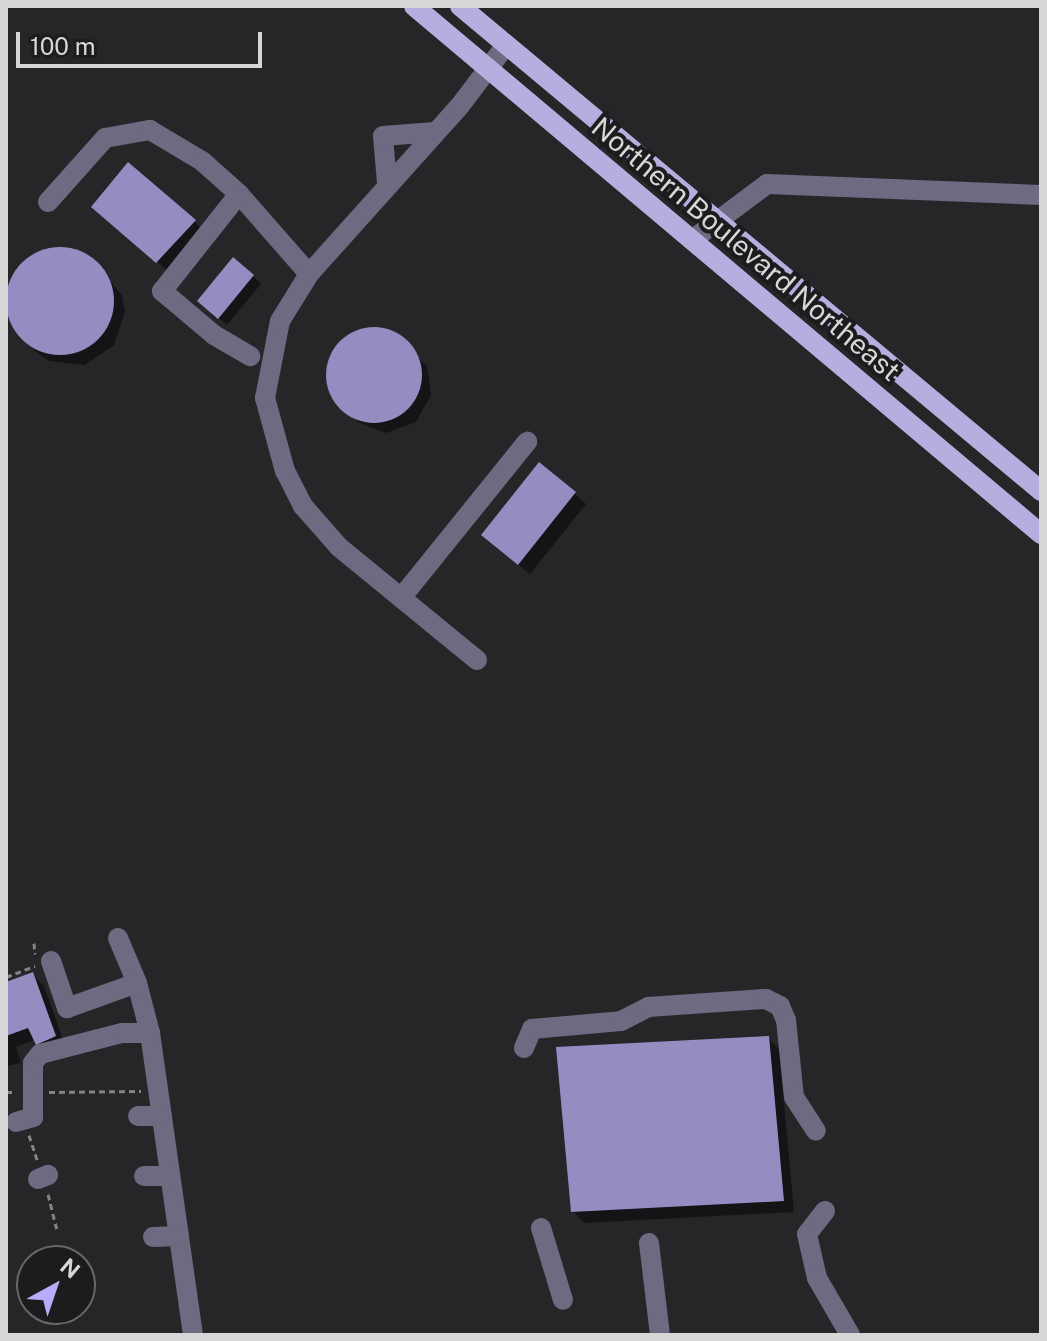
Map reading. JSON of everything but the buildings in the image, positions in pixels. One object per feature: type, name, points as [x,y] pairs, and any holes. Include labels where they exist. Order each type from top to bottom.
[{"type":"main road","name":"Northern Boulevard Northeast","points":[[414,6],[1041,534]]},
{"type":"main road","name":"Northern Boulevard Northeast","points":[[460,6],[1041,491]]},
{"type":"lane","points":[[477,660],[339,547],[303,506],[285,471],[265,398],[280,321],[309,274],[435,132],[506,45]]},
{"type":"lane","points":[[48,202],[105,138],[150,130],[202,161],[239,194],[309,274]]},
{"type":"lane","points":[[387,183],[383,136],[400,131],[435,132]]},
{"type":"lane","points":[[692,240],[767,184],[1041,195]]},
{"type":"lane","points":[[239,194],[162,291],[214,335],[250,356]]},
{"type":"lane","points":[[401,598],[527,442]]},
{"type":"lane","points":[[118,938],[137,983],[150,1033],[193,1335]]},
{"type":"lane","points":[[45,963],[67,1008],[137,983]]},
{"type":"lane","points":[[524,1048],[532,1029],[621,1021],[648,1007],[766,999],[780,1006],[786,1020],[794,1097],[816,1131]]},
{"type":"lane","points":[[21,1126],[33,1117],[33,1063],[40,1054],[122,1033],[150,1033]]},
{"type":"lane","points":[[138,1116],[162,1116]]},
{"type":"lane","points":[[144,1176],[170,1176]]},
{"type":"lane","points":[[825,1211],[807,1234],[817,1278],[850,1335]]},
{"type":"lane","points":[[541,1228],[563,1300]]},
{"type":"lane","points":[[153,1237],[179,1236]]},
{"type":"lane","points":[[649,1243],[660,1335]]},
{"type":"path","points":[[6,977],[45,963]]},
{"type":"path","points":[[39,1092],[141,1091]]},
{"type":"path","points":[[21,1126],[43,1178],[57,1229]]}]
